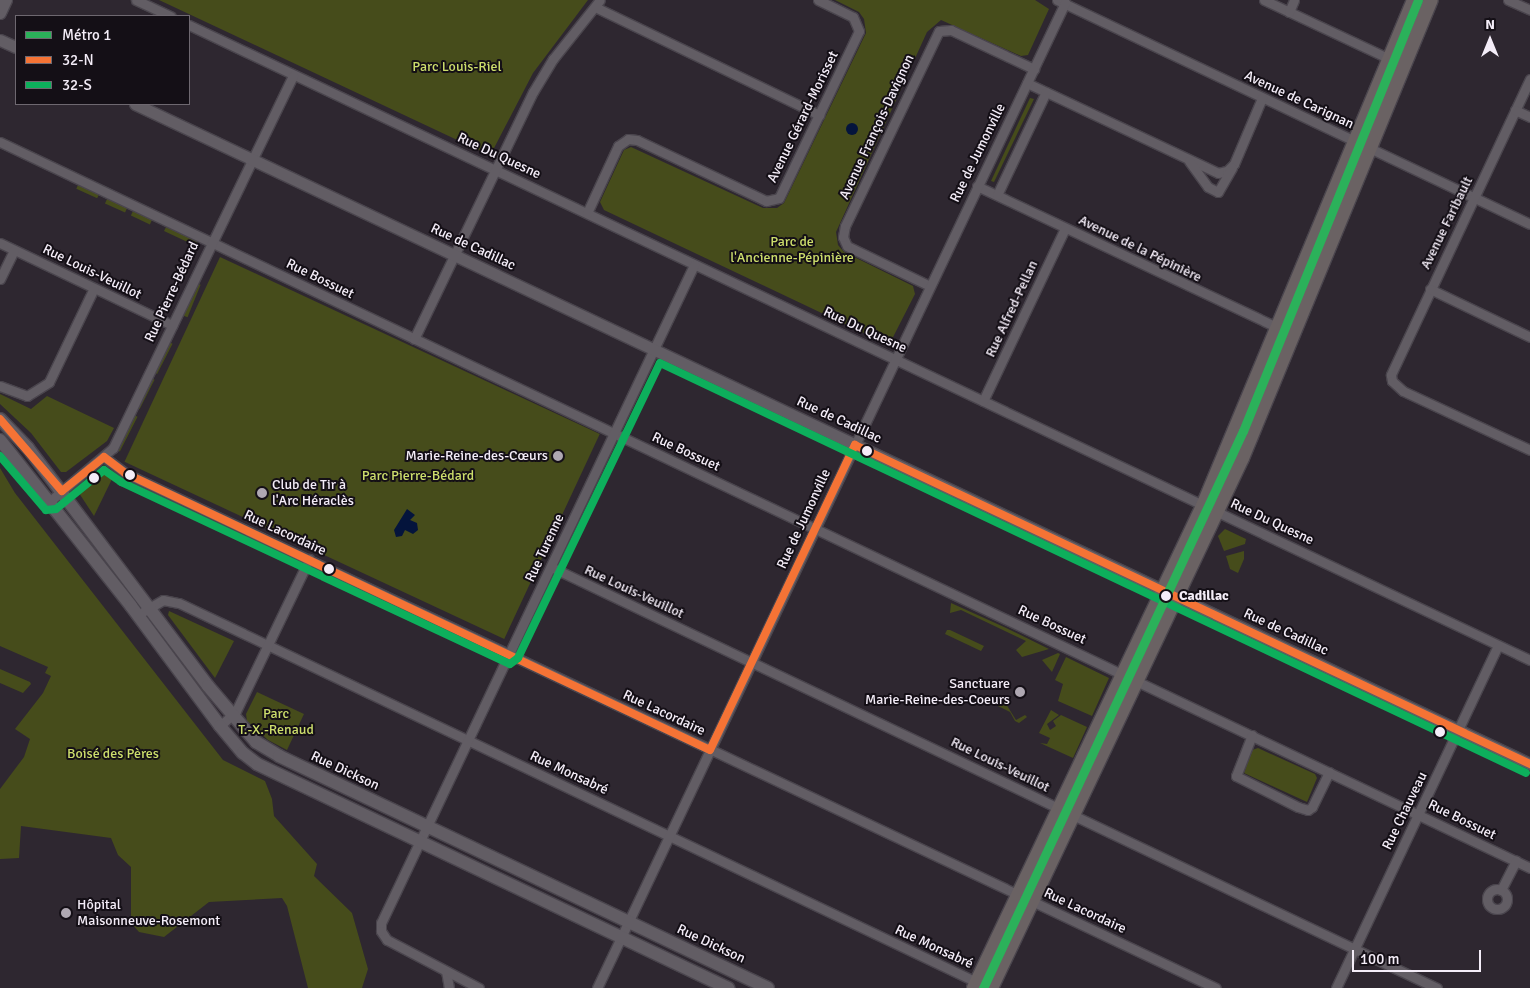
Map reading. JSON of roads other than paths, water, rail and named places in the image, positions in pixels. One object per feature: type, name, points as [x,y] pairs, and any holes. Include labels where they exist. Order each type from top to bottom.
[{"type":"main road","points":[[0,13],[6,0]]},
{"type":"main road","points":[[982,987],[1018,895],[1203,506],[1414,0]]},
{"type":"main road","points":[[982,987],[1032,901],[1217,512],[1431,0]]},
{"type":"main road","name":"Rue Dickson","points":[[0,419],[62,491],[244,731],[267,750],[768,988]]},
{"type":"main road","points":[[0,440],[50,501],[243,754],[273,774],[728,988]]},
{"type":"street","points":[[136,0],[169,15]]},
{"type":"street","name":"Avenue Gérard-Morisset","points":[[587,213],[618,146],[628,139],[637,140],[766,201],[775,201],[784,190],[859,26],[854,17],[818,0]]},
{"type":"street","points":[[1264,0],[1390,59]]},
{"type":"street","points":[[1289,12],[1294,0]]},
{"type":"street","points":[[1508,0],[1530,10]]},
{"type":"street","name":"Avenue de Carignan","points":[[1061,2],[1530,224]]},
{"type":"street","name":"Rue de Jumonville","points":[[597,988],[1034,69],[1061,2]]},
{"type":"street","points":[[414,339],[494,169],[542,75],[598,4],[819,114]]},
{"type":"street","name":"Rue Du Quesne","points":[[190,25],[1530,660]]},
{"type":"street","name":"Avenue François-Davignon","points":[[930,286],[847,246],[843,237],[845,226],[939,32],[951,30],[1034,69]]},
{"type":"street","points":[[0,40],[15,47]]},
{"type":"street","name":"Rue Pierre-Bédard","points":[[50,501],[113,448],[210,242],[254,160],[294,74]]},
{"type":"street","name":"Avenue Faribault","points":[[1530,79],[1393,367],[1392,381],[1403,391],[1530,450]]},
{"type":"street","points":[[1027,83],[1218,172],[1227,171],[1234,164]]},
{"type":"street","points":[[997,195],[1046,92]]},
{"type":"street","points":[[1187,159],[1208,187],[1218,192],[1224,187],[1262,98]]},
{"type":"street","name":"Rue de Cadillac","points":[[138,105],[1530,764]]},
{"type":"street","points":[[1515,110],[1530,117]]},
{"type":"street","name":"Rue Bossuet","points":[[0,142],[1530,868]]},
{"type":"street","name":"Avenue de la Pépinière","points":[[977,186],[1292,334]]},
{"type":"street","name":"Rue Alfred-Pellan","points":[[983,401],[1066,228]]},
{"type":"street","name":"Rue Louis-Veuillot","points":[[0,243],[172,325]]},
{"type":"street","points":[[0,279],[14,250]]},
{"type":"street","name":"Rue Turenne","points":[[446,970],[386,940],[381,930],[381,923],[694,265]]},
{"type":"street","points":[[0,386],[27,396],[49,382],[94,288]]},
{"type":"street","points":[[1430,290],[1530,337]]},
{"type":"street","name":"Rue Lacordaire","points":[[104,457],[125,473],[1216,988]]},
{"type":"street","points":[[220,726],[232,716],[309,559]]},
{"type":"street","name":"Rue Louis-Veuillot","points":[[551,567],[1437,988]]},
{"type":"street","name":"Rue Monsabré","points":[[138,615],[162,600],[176,602],[982,987]]},
{"type":"street","name":"Rue Chauveau","points":[[1336,988],[1498,645]]},
{"type":"street","points":[[1252,736],[1236,776],[1298,807],[1308,810],[1312,806],[1329,772]]},
{"type":"street","points":[[1501,890],[1516,861]]},
{"type":"street","points":[[446,970],[448,988]]},
{"type":"street","points":[[446,970],[479,988]]},
{"type":"water","points":[[850,123],[854,123],[858,129],[854,135],[850,135],[846,131],[846,127]]},
{"type":"water","points":[[407,509],[415,515],[410,520],[417,523],[418,530],[413,534],[405,530],[402,536],[396,537],[394,530]]},
{"type":"metro line","name":"1","points":[[983,988],[1243,431],[1418,0]]},
{"type":"place","name":"Marie-Reine-des-Cœurs","points":[[558,456]]},
{"type":"place","name":"Club de Tir à l'Arc Héraclès","points":[[262,493]]},
{"type":"place","name":"Cadillac","points":[[1166,596]]},
{"type":"place","name":"Sanctuare Marie-Reine-des-Coeurs","points":[[1020,692]]},
{"type":"place","name":"Hôpital Maisonneuve-Rosemont","points":[[66,913]]},
{"type":"park label","name":"Parc Louis-Riel","points":[[457,67]]},
{"type":"park label","name":"Parc de l'Ancienne-Pépinière","points":[[792,250]]},
{"type":"park label","name":"Parc Pierre-Bédard","points":[[418,476]]},
{"type":"park label","name":"Parc T.-X.-Renaud","points":[[276,722]]},
{"type":"park label","name":"Boisé des Pères","points":[[113,754]]}]
